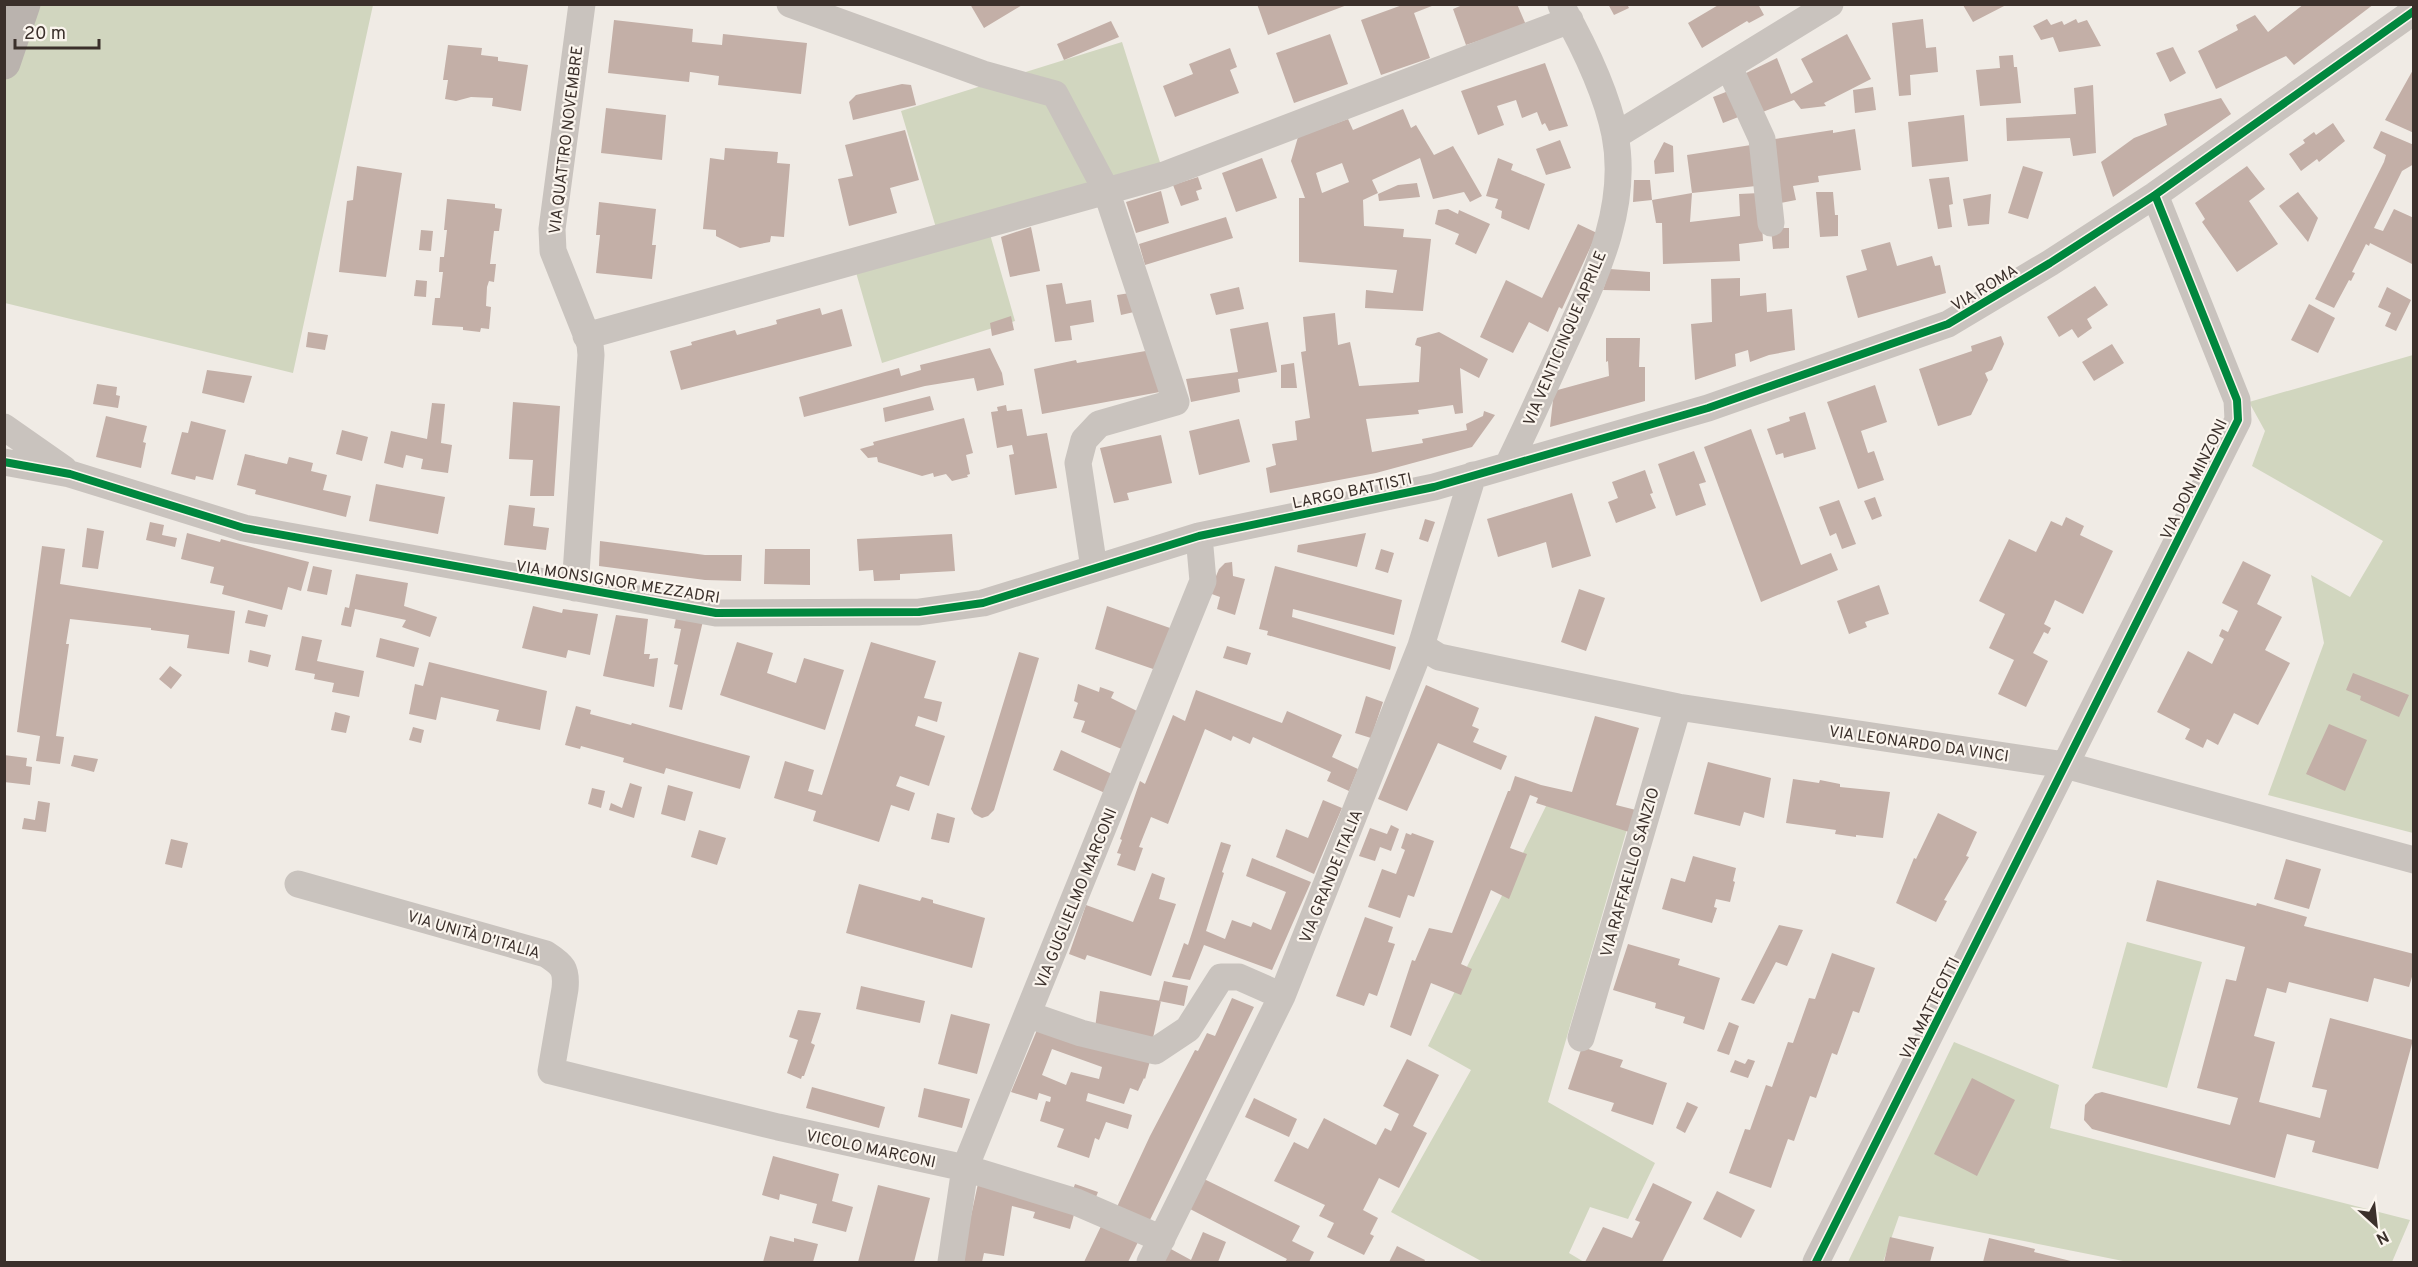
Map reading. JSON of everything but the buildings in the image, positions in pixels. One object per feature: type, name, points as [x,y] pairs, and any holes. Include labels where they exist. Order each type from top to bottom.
[{"type":"street","points":[[4,63],[24,4]]},
{"type":"street","points":[[790,4],[983,74],[1055,93],[1106,189],[1176,402],[1099,424],[1084,440],[1078,463],[1094,568]]},
{"type":"street","points":[[1615,136],[1830,4]]},
{"type":"street","name":"VIA QUATTRO NOVEMBRE","points":[[575,588],[591,355],[586,336],[553,251],[552,229],[581,6]]},
{"type":"street","name":"VIA ROMA","points":[[1508,465],[1708,408],[1948,324],[2050,263],[2155,195],[2414,11]]},
{"type":"street","points":[[586,336],[1106,189],[1164,175],[1565,12]]},
{"type":"street","name":"VIA VENTICINQUE APRILE","points":[[1508,465],[1594,278],[1609,232],[1618,190],[1615,136],[1601,91],[1565,12]]},
{"type":"street","points":[[1729,67],[1762,139],[1770,222]]},
{"type":"street","name":"VIA DON MINZONI","points":[[2065,765],[2238,420],[2237,400],[2155,195]]},
{"type":"street","points":[[4,427],[70,474]]},
{"type":"street","points":[[4,462],[70,474]]},
{"type":"street","name":"LARGO BATTISTI","points":[[1199,536],[1434,487],[1508,465]]},
{"type":"street","name":"VIA MONSIGNOR MEZZADRI","points":[[70,474],[243,528],[716,613],[918,612],[983,603],[1035,589],[1094,568],[1199,536]]},
{"type":"street","name":"VIA GRANDE ITALIA","points":[[1156,1251],[1281,996],[1421,646],[1473,475]]},
{"type":"street","name":"VIA GUGLIELMO MARCONI","points":[[951,1263],[965,1168],[1029,1015],[1203,581],[1199,536]]},
{"type":"street","name":"VIA LEONARDO DA VINCI","points":[[1421,646],[1439,657],[1678,707],[2065,765],[2414,860]]},
{"type":"street","name":"VIA RAFFAELLO SANZIO","points":[[1581,1038],[1678,707]]},
{"type":"street","name":"VIA MATTEOTTI","points":[[1816,1263],[2065,765]]},
{"type":"street","name":"VIA UNITÀ D'ITALIA","points":[[298,884],[546,954],[561,963],[566,976],[565,989],[550,1071],[777,1127]]},
{"type":"street","points":[[1029,1015],[1082,1033],[1155,1051],[1188,1029],[1221,977],[1239,977],[1281,996]]},
{"type":"street","name":"VICOLO MARCONI","points":[[777,1127],[965,1168],[1076,1202],[1156,1251]]},
{"type":"green space","points":[[4,5],[373,5],[293,373],[5,303]]},
{"type":"green space","points":[[1122,42],[1164,175],[987,224],[1015,321],[882,363],[853,262],[940,241],[901,111]]},
{"type":"green space","points":[[2413,355],[2413,833],[2268,795],[2324,643],[2311,575],[2350,597],[2383,541],[2252,466],[2265,431],[2249,402]]},
{"type":"green space","points":[[1549,800],[1629,822],[1548,1102],[1655,1163],[1628,1219],[1590,1207],[1569,1253],[1584,1262],[1483,1262],[1391,1212],[1471,1070],[1428,1046]]},
{"type":"green space","points":[[2127,942],[2202,962],[2167,1088],[2092,1068]]},
{"type":"green space","points":[[1954,1042],[2059,1085],[2050,1128],[2410,1220],[2392,1262],[2128,1262],[1899,1216],[1883,1262],[1848,1262]]},
{"type":"cycle path","points":[[4,462],[70,474],[244,528],[716,613],[919,612],[983,603],[1199,536],[1434,487],[1708,408],[1948,324],[2050,263],[2155,195],[2414,11]]},
{"type":"cycle path","points":[[1816,1262],[2238,420],[2237,400],[2155,195]]}]
